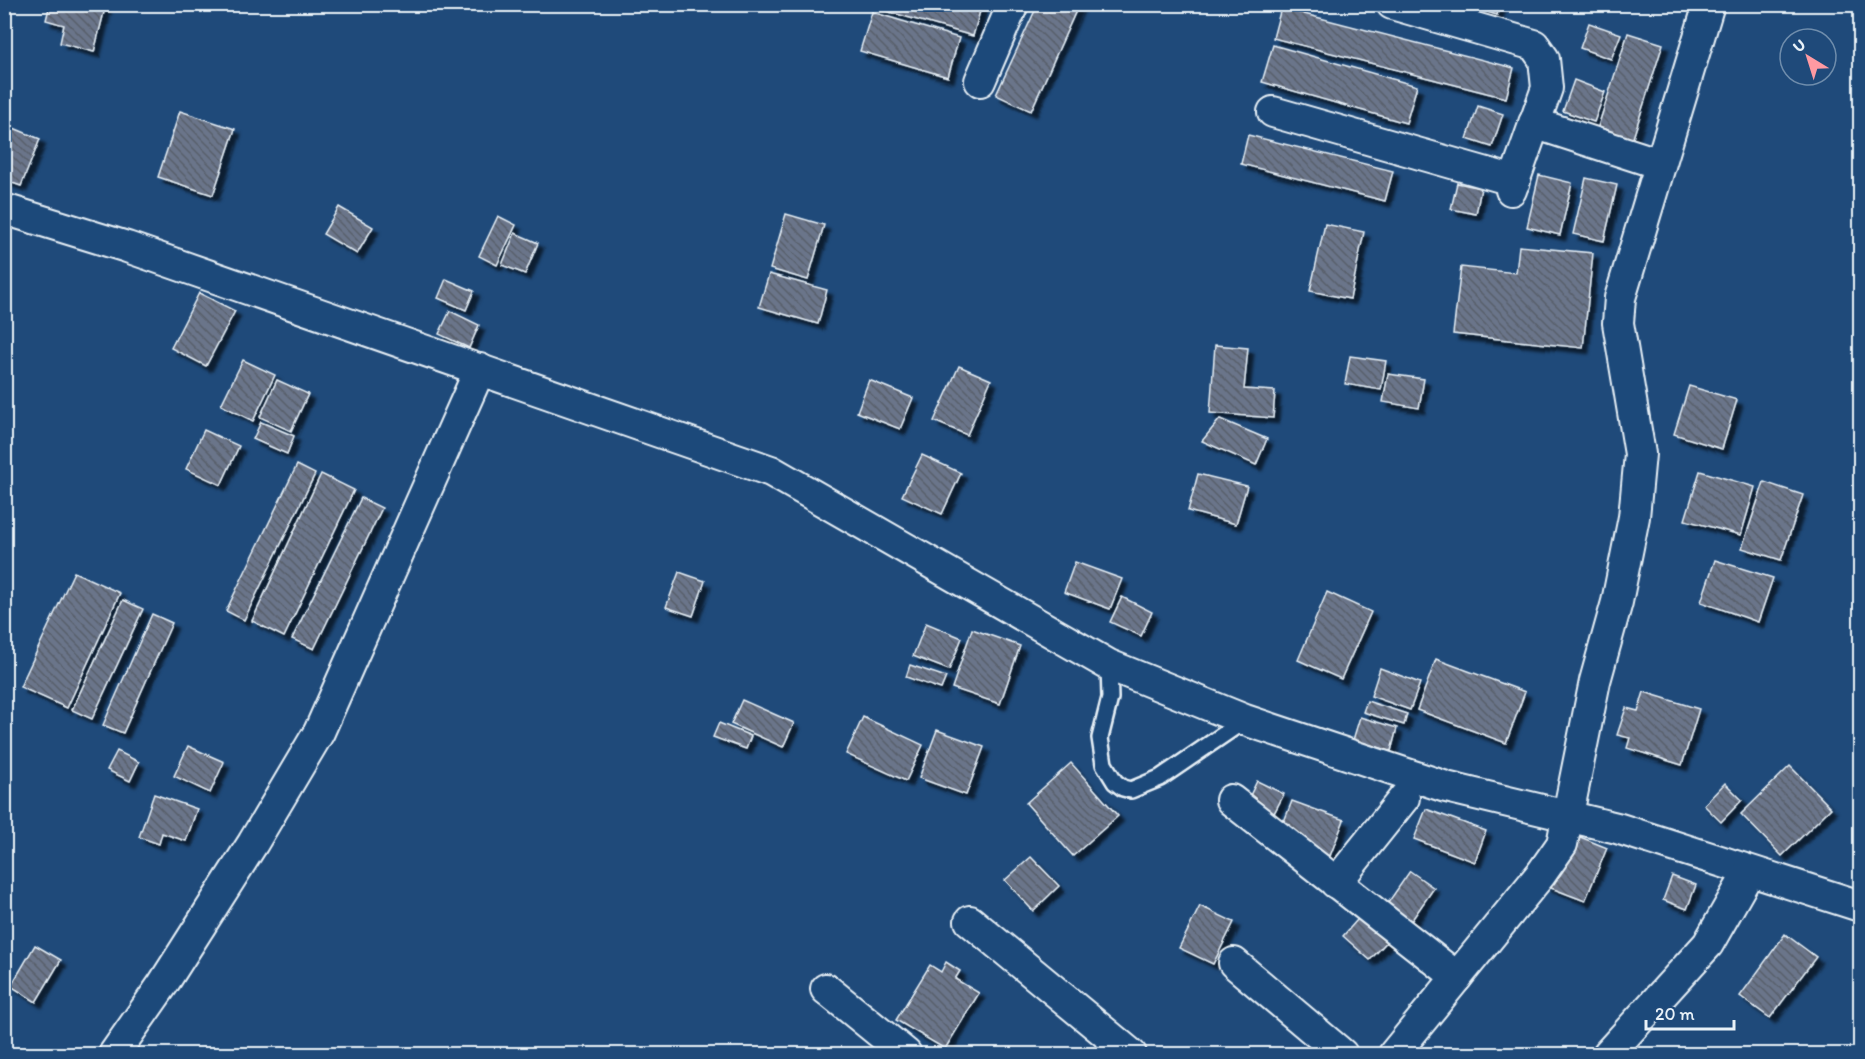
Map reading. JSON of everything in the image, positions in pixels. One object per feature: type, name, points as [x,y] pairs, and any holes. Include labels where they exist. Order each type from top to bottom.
[{"type":"street","points":[[980,81],[1012,4]]},
{"type":"street","points":[[1273,112],[1513,185],[1547,88],[1544,59],[1534,45],[1441,11],[1392,4]]},
{"type":"street","points":[[1394,1054],[1541,874],[1562,844],[1595,681],[1617,602],[1634,517],[1640,454],[1618,323],[1623,290],[1709,4]]},
{"type":"street","points":[[1534,123],[1660,164]]},
{"type":"street","points":[[4,209],[126,247],[771,471],[1109,665],[1245,720],[1446,787],[1617,828],[1860,906]]},
{"type":"street","points":[[114,1054],[183,954],[319,732],[480,369]]},
{"type":"street","points":[[1336,883],[1404,798]]},
{"type":"street","points":[[1231,800],[1456,978]]},
{"type":"street","points":[[1608,1054],[1708,944],[1749,872]]},
{"type":"street","points":[[970,921],[1131,1054]]},
{"type":"street","points":[[1234,963],[1342,1054]]},
{"type":"street","points":[[826,989],[906,1054]]},
{"type":"lane","points":[[1109,665],[1110,698],[1100,738],[1104,764],[1115,782],[1123,788],[1131,790],[1160,778],[1245,720]]},
{"type":"building","points":[[50,4],[106,4],[94,52],[60,43],[64,25],[46,20]]},
{"type":"building","points":[[873,4],[982,4],[973,36],[872,7]]},
{"type":"building","points":[[1038,4],[1079,4],[1031,111],[996,95]]},
{"type":"building","points":[[1463,4],[1500,4],[1497,15]]},
{"type":"building","points":[[1281,8],[1514,68],[1506,98],[1273,38]]},
{"type":"building","points":[[872,12],[959,38],[948,77],[860,51]]},
{"type":"building","points":[[1589,23],[1621,34],[1611,59],[1580,48]]},
{"type":"building","points":[[1628,33],[1663,44],[1632,141],[1597,130]]},
{"type":"building","points":[[1273,45],[1417,86],[1406,123],[1262,82]]},
{"type":"building","points":[[1574,80],[1605,92],[1594,122],[1563,111]]},
{"type":"building","points":[[1478,106],[1503,114],[1492,147],[1467,139]]},
{"type":"building","points":[[180,111],[235,129],[213,195],[158,177]]},
{"type":"building","points":[[4,124],[40,139],[21,186],[4,180]]},
{"type":"building","points":[[1248,135],[1393,171],[1385,201],[1241,164]]},
{"type":"building","points":[[1539,175],[1572,183],[1560,235],[1527,227]]},
{"type":"building","points":[[1586,178],[1617,185],[1604,241],[1573,234]]},
{"type":"building","points":[[1457,183],[1481,188],[1476,214],[1451,209]]},
{"type":"building","points":[[339,207],[373,227],[357,254],[323,234]]},
{"type":"building","points":[[786,214],[824,225],[808,280],[770,269]]},
{"type":"building","points":[[498,216],[516,225],[497,265],[479,256]]},
{"type":"building","points":[[1325,224],[1364,232],[1350,299],[1310,291]]},
{"type":"building","points":[[515,233],[538,243],[525,274],[502,265]]},
{"type":"building","points":[[1519,246],[1593,253],[1583,348],[1453,334],[1461,267],[1516,273]]},
{"type":"building","points":[[769,274],[827,290],[818,324],[759,307]]},
{"type":"building","points":[[446,279],[474,291],[466,310],[438,298]]},
{"type":"building","points":[[199,293],[235,311],[206,366],[171,348]]},
{"type":"building","points":[[450,311],[479,325],[469,348],[439,334]]},
{"type":"building","points":[[1215,345],[1248,348],[1244,389],[1275,391],[1273,418],[1210,413]]},
{"type":"building","points":[[1350,356],[1386,361],[1381,390],[1345,384]]},
{"type":"building","points":[[243,360],[275,375],[253,421],[221,405]]},
{"type":"building","points":[[959,366],[991,380],[967,435],[934,421]]},
{"type":"building","points":[[1388,374],[1424,379],[1419,408],[1383,402]]},
{"type":"building","points":[[277,380],[308,394],[291,431],[260,417]]},
{"type":"building","points":[[869,380],[913,398],[900,429],[857,412]]},
{"type":"building","points":[[1689,386],[1737,400],[1722,449],[1674,434]]},
{"type":"building","points":[[1220,419],[1267,439],[1256,465],[1202,441]]},
{"type":"building","points":[[261,422],[294,436],[287,454],[253,439]]},
{"type":"building","points":[[204,430],[239,446],[221,485],[186,469]]},
{"type":"building","points":[[922,455],[961,473],[942,514],[902,496]]},
{"type":"building","points":[[297,465],[315,474],[244,620],[226,611]]},
{"type":"building","points":[[1700,471],[1755,487],[1741,535],[1685,520]]},
{"type":"building","points":[[321,474],[354,490],[284,637],[252,621]]},
{"type":"building","points":[[1198,474],[1247,486],[1236,524],[1188,511]]},
{"type":"building","points":[[1764,482],[1803,495],[1781,560],[1742,548]]},
{"type":"building","points":[[361,498],[382,508],[314,649],[292,639]]},
{"type":"building","points":[[1715,560],[1773,578],[1758,622],[1701,602]]},
{"type":"building","points":[[1075,562],[1122,579],[1110,609],[1064,592]]},
{"type":"building","points":[[74,572],[120,593],[67,708],[20,687]]},
{"type":"building","points":[[679,572],[705,581],[693,616],[666,607]]},
{"type":"building","points":[[1327,592],[1371,612],[1341,679],[1298,660]]},
{"type":"building","points":[[1122,597],[1152,612],[1141,636],[1110,622]]},
{"type":"building","points":[[123,600],[143,609],[92,719],[72,710]]},
{"type":"building","points":[[152,614],[172,623],[123,733],[103,725]]},
{"type":"building","points":[[926,623],[962,638],[949,670],[913,656]]},
{"type":"building","points":[[972,629],[1020,646],[1000,704],[952,688]]},
{"type":"building","points":[[1436,659],[1525,692],[1506,743],[1417,710]]},
{"type":"building","points":[[910,665],[946,677],[941,689],[906,677]]},
{"type":"building","points":[[1380,668],[1420,683],[1410,710],[1371,696]]},
{"type":"building","points":[[1644,692],[1699,709],[1682,765],[1627,748],[1630,738],[1617,735],[1626,708],[1638,711]]},
{"type":"building","points":[[742,700],[794,723],[783,747],[731,724]]},
{"type":"building","points":[[1367,701],[1407,714],[1404,725],[1363,712]]},
{"type":"building","points":[[863,717],[923,745],[906,781],[846,754]]},
{"type":"building","points":[[1360,717],[1397,728],[1391,751],[1353,740]]},
{"type":"building","points":[[719,723],[751,736],[746,749],[713,737]]},
{"type":"building","points":[[937,730],[984,747],[966,795],[919,778]]},
{"type":"building","points":[[188,746],[224,762],[210,793],[174,776]]},
{"type":"building","points":[[117,751],[139,762],[130,781],[107,770]]},
{"type":"building","points":[[1071,763],[1118,816],[1073,856],[1026,803]]},
{"type":"building","points":[[1790,766],[1831,808],[1782,856],[1741,814]]},
{"type":"building","points":[[1257,781],[1284,794],[1271,819],[1245,806]]},
{"type":"building","points":[[1725,783],[1742,800],[1721,822],[1704,805]]},
{"type":"building","points":[[154,794],[197,809],[186,841],[162,833],[159,844],[139,837]]},
{"type":"building","points":[[1292,801],[1344,820],[1330,856],[1278,837]]},
{"type":"building","points":[[1426,809],[1486,831],[1475,862],[1414,839]]},
{"type":"building","points":[[1568,832],[1607,848],[1585,901],[1546,886]]},
{"type":"building","points":[[1031,857],[1059,886],[1033,911],[1005,880]]},
{"type":"building","points":[[1410,871],[1434,888],[1407,927],[1383,910]]},
{"type":"building","points":[[1672,876],[1696,885],[1687,909],[1663,900]]},
{"type":"building","points":[[1200,906],[1234,922],[1213,964],[1179,948]]},
{"type":"building","points":[[1364,912],[1392,936],[1370,960],[1343,936]]},
{"type":"building","points":[[1785,934],[1816,957],[1770,1018],[1740,996]]},
{"type":"building","points":[[35,945],[61,960],[36,1002],[11,986]]},
{"type":"building","points":[[946,962],[960,971],[955,979],[979,993],[945,1049],[896,1020],[930,965],[941,972]]}]
